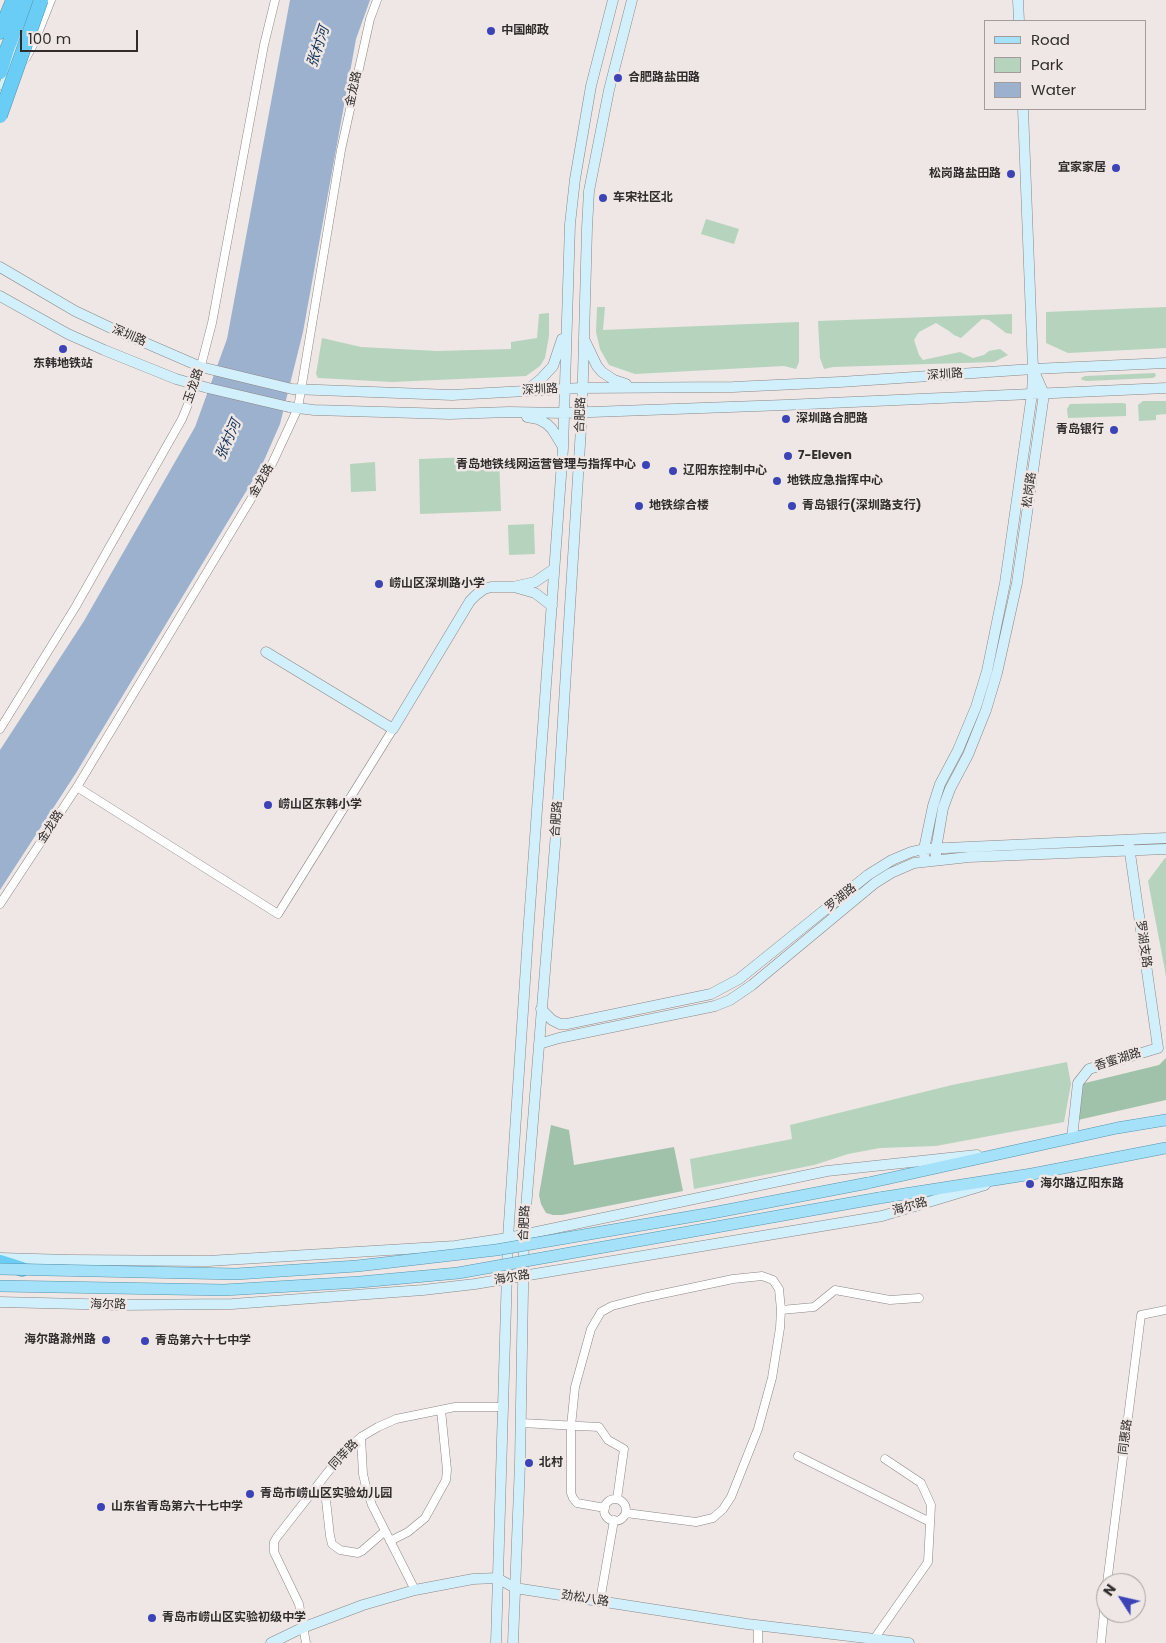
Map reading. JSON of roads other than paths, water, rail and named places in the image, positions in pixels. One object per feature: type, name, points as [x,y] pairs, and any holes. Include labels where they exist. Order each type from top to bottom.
[{"type":"highway","points":[[0,32],[13,0]]},
{"type":"highway","points":[[0,72],[27,0]]},
{"type":"highway","points":[[0,116],[41,0]]},
{"type":"highway","points":[[0,1260],[25,1270]]},
{"type":"main road","points":[[1117,1128],[1166,1113]]},
{"type":"main road","points":[[0,1269],[236,1274],[357,1266],[496,1250],[712,1213],[868,1182],[1117,1128],[1166,1120]]},
{"type":"main road","name":"海尔路","points":[[0,1286],[224,1290],[458,1274],[879,1198],[1014,1177],[1166,1148]]},
{"type":"main road","points":[[1121,1156],[1166,1153]]},
{"type":"street","points":[[0,16],[6,0]]},
{"type":"street","points":[[0,99],[19,37],[34,0]]},
{"type":"street","points":[[0,99],[34,43],[51,0]]},
{"type":"street","name":"玉龙路","points":[[0,728],[76,606],[182,419],[196,385],[212,323],[264,45],[275,0]]},
{"type":"street","name":"金龙路","points":[[0,904],[77,787],[271,466],[293,408],[341,150],[370,18],[377,0]]},
{"type":"street","name":"合肥路","points":[[496,1643],[508,1238],[563,448],[570,224],[575,179],[591,86],[613,0]]},
{"type":"street","name":"合肥路","points":[[513,1643],[521,1424],[524,1233],[556,833],[582,412],[581,388],[586,228],[589,191],[609,90],[632,0]]},
{"type":"street","points":[[1018,0],[1019,20]]},
{"type":"street","points":[[1023,110],[1033,369],[1044,394]]},
{"type":"street","name":"深圳路","points":[[0,267],[75,311],[201,367],[297,390],[452,395],[581,388],[733,387],[1166,363]]},
{"type":"street","name":"深圳路","points":[[0,296],[77,338],[113,354],[196,385],[293,408],[450,414],[564,413],[1166,388]]},
{"type":"street","points":[[524,391],[541,379],[552,366],[566,331]]},
{"type":"street","points":[[584,338],[597,366],[602,372],[614,380],[634,387]]},
{"type":"street","name":"松岗路","points":[[924,861],[924,849],[933,806],[940,784],[958,750],[972,716],[986,671],[1005,583],[1032,394],[1033,369]]},
{"type":"street","name":"松岗路","points":[[936,860],[943,808],[950,788],[968,755],[986,710],[997,673],[1017,584],[1044,394]]},
{"type":"street","points":[[508,412],[538,419],[547,424],[563,448]]},
{"type":"street","points":[[77,787],[278,914],[470,601],[484,589],[491,587],[513,587],[535,582],[554,569]]},
{"type":"street","points":[[513,587],[535,593],[552,606]]},
{"type":"street","points":[[266,652],[393,729]]},
{"type":"street","name":"罗湖路","points":[[541,1009],[552,1020],[560,1024],[567,1024],[711,994],[740,980],[868,876],[892,860],[924,849],[1166,838]]},
{"type":"street","name":"罗湖支路","points":[[1129,840],[1158,1048]]},
{"type":"street","points":[[539,1044],[559,1038],[715,1006],[730,1000],[752,985],[874,883],[914,863],[969,857],[1166,849]]},
{"type":"street","name":"香蜜湖路","points":[[1072,1138],[1078,1083],[1089,1069],[1158,1048]]},
{"type":"street","points":[[0,1260],[208,1261],[455,1246],[508,1238],[524,1233],[827,1171],[1015,1150]]},
{"type":"street","name":"海尔路","points":[[0,1302],[121,1305],[232,1304],[423,1290],[506,1279],[882,1216],[1014,1177]]},
{"type":"street","points":[[605,1508],[577,1503],[572,1498],[571,1493],[571,1426],[574,1387],[591,1329],[597,1316],[604,1309],[643,1298],[733,1279],[762,1276],[776,1283],[781,1298],[781,1310],[772,1378],[758,1428],[731,1497],[723,1509],[713,1518],[696,1522],[626,1513]]},
{"type":"street","points":[[781,1310],[814,1306],[835,1290],[890,1300],[919,1298]]},
{"type":"street","name":"同惠路","points":[[1108,1573],[1141,1315],[1166,1310]]},
{"type":"street","name":"同莘路","points":[[306,1643],[299,1604],[273,1549],[277,1536],[342,1454],[362,1437],[396,1419],[455,1407],[503,1407]]},
{"type":"street","points":[[390,1541],[408,1532],[425,1518],[446,1480],[447,1470],[441,1410]]},
{"type":"street","points":[[521,1424],[599,1427],[608,1440],[624,1449],[617,1499]]},
{"type":"street","points":[[362,1437],[363,1474],[372,1505],[415,1590]]},
{"type":"street","points":[[798,1456],[930,1522]]},
{"type":"street","points":[[874,1639],[928,1562],[930,1505],[921,1483],[885,1459]]},
{"type":"street","points":[[317,1486],[326,1500],[332,1544],[340,1550],[362,1552],[385,1530]]},
{"type":"street","points":[[617,1499],[624,1503],[626,1513],[621,1519],[611,1520],[606,1515],[605,1508],[610,1500],[617,1499]]},
{"type":"street","points":[[600,1601],[614,1520]]},
{"type":"street","points":[[271,1643],[302,1628],[363,1605],[415,1590],[473,1579],[497,1578]]},
{"type":"street","name":"劲松八路","points":[[497,1578],[514,1588],[758,1625],[910,1643]]},
{"type":"street","points":[[1100,1643],[1102,1623]]},
{"type":"street","points":[[758,1625],[758,1643]]},
{"type":"water","name":"张村河","points":[[290,0],[370,0],[356,39],[303,332],[280,424],[262,465],[76,773],[0,890],[0,750],[84,621],[195,427],[227,339]]},
{"type":"place","name":"中国邮政","points":[[491,31]]},
{"type":"place","name":"合肥路盐田路","points":[[618,78]]},
{"type":"place","name":"宜家家居","points":[[1116,168]]},
{"type":"place","name":"松岗路盐田路","points":[[1011,174]]},
{"type":"place","name":"车宋社区北","points":[[603,198]]},
{"type":"place","name":"东韩地铁站","points":[[63,349]]},
{"type":"place","name":"深圳路合肥路","points":[[786,419]]},
{"type":"place","name":"青岛银行","points":[[1114,430]]},
{"type":"place","name":"7-Eleven","points":[[788,456]]},
{"type":"place","name":"青岛地铁线网运营管理与指挥中心","points":[[646,465]]},
{"type":"place","name":"辽阳东控制中心","points":[[673,471]]},
{"type":"place","name":"地铁应急指挥中心","points":[[777,481]]},
{"type":"place","name":"地铁综合楼","points":[[639,506]]},
{"type":"place","name":"青岛银行(深圳路支行)","points":[[792,506]]},
{"type":"place","name":"崂山区深圳路小学","points":[[379,584]]},
{"type":"place","name":"崂山区东韩小学","points":[[268,805]]},
{"type":"place","name":"海尔路辽阳东路","points":[[1030,1184]]},
{"type":"place","name":"海尔路滁州路","points":[[106,1340]]},
{"type":"place","name":"青岛第六十七中学","points":[[145,1341]]},
{"type":"place","name":"北村","points":[[529,1463]]},
{"type":"place","name":"青岛市崂山区实验幼儿园","points":[[250,1494]]},
{"type":"place","name":"山东省青岛第六十七中学","points":[[101,1507]]},
{"type":"place","name":"青岛市崂山区实验初级中学","points":[[152,1618]]}]
